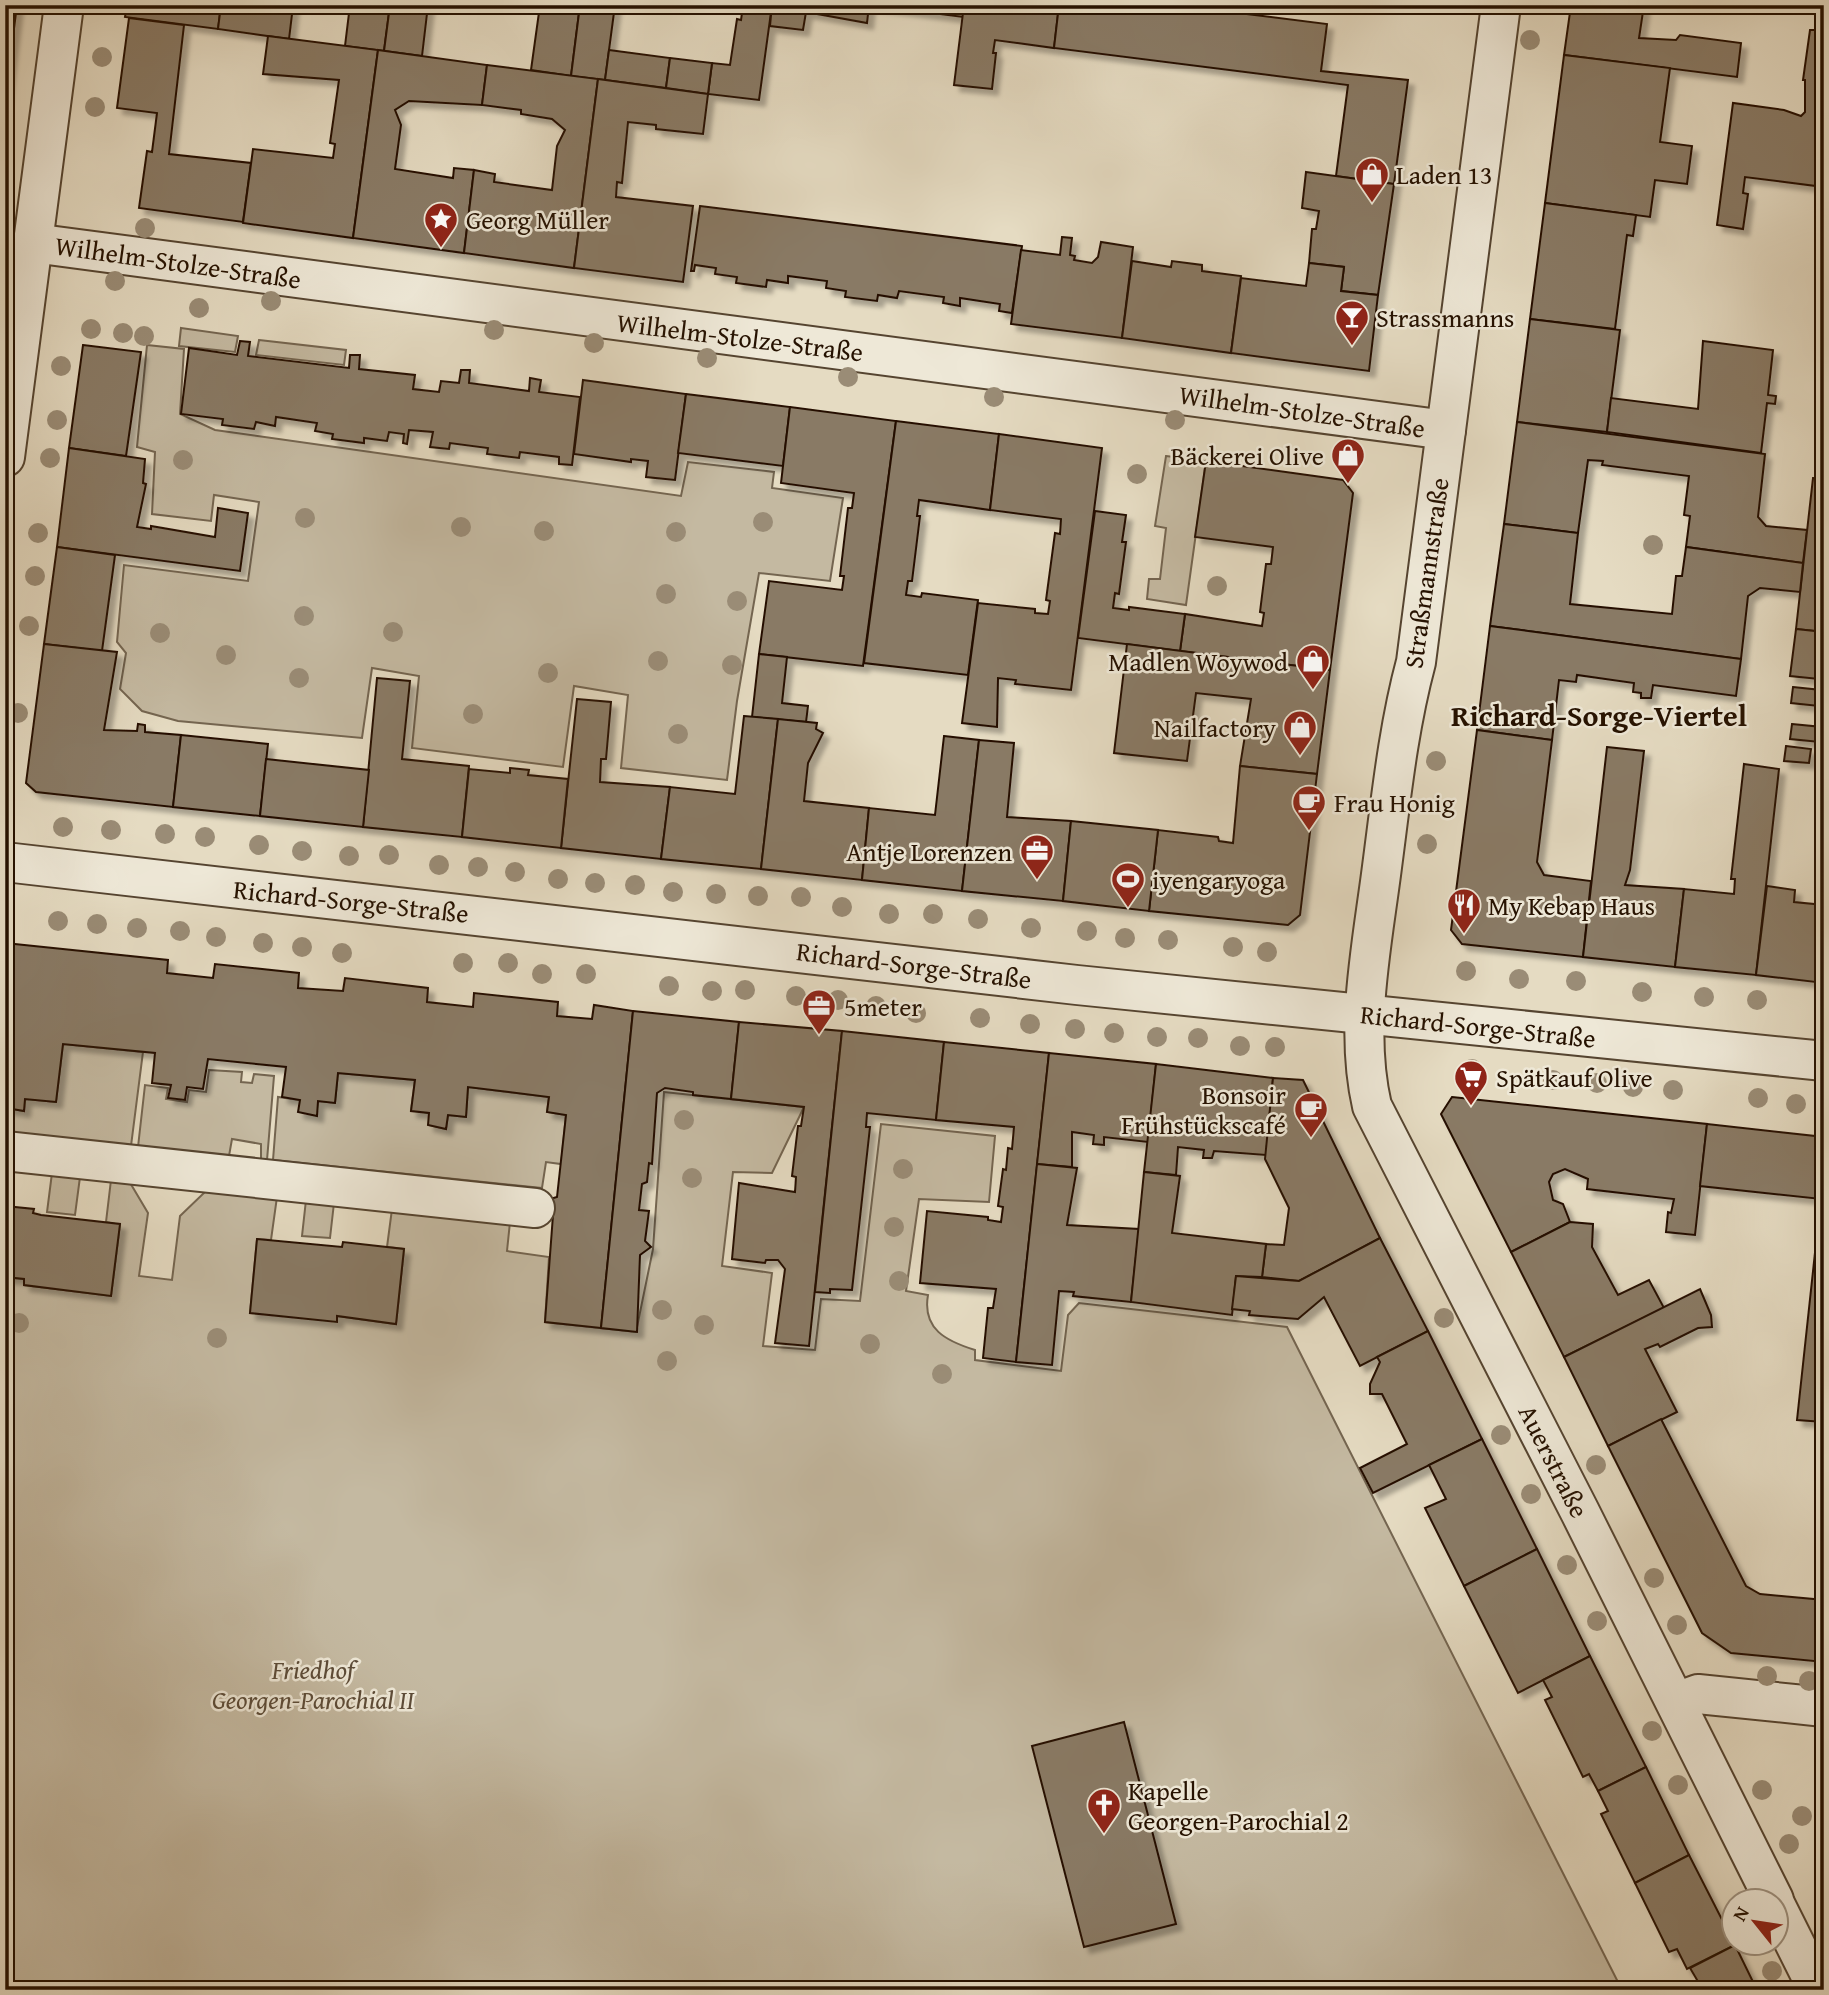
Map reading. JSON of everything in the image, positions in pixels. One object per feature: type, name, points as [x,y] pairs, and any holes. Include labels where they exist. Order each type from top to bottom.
[{"type":"street","points":[[5,457],[64,5]]},
{"type":"street","name":"Straßmannstraße","points":[[1364,1014],[1403,708],[1416,662],[1501,5]]},
{"type":"street","name":"Wilhelm-Stolze-Straße","points":[[33,243],[1446,430]]},
{"type":"street","name":"Richard-Sorge-Straße","points":[[5,862],[1077,985],[1824,1061]]},
{"type":"street","name":"Auerstraße","points":[[1364,1014],[1364,1073],[1371,1106],[1676,1702],[1767,1886]]},
{"type":"street","points":[[5,1152],[535,1208]]},
{"type":"street","points":[[1676,1702],[1698,1694],[1824,1707]]},
{"type":"street","points":[[1790,1934],[1818,1990]]},
{"type":"green space","points":[[181,328],[238,336],[235,352],[179,346]]},
{"type":"green space","points":[[259,340],[346,350],[344,365],[256,355]]},
{"type":"green space","points":[[147,345],[184,349],[180,414],[215,430],[681,496],[688,462],[774,472],[772,488],[843,498],[830,581],[759,573],[737,701],[727,780],[621,768],[628,695],[574,686],[563,767],[412,748],[419,676],[372,668],[362,738],[178,721],[142,711],[120,689],[126,653],[117,642],[124,565],[248,581],[259,502],[214,495],[211,521],[152,514],[155,452],[137,447]]},
{"type":"green space","points":[[1166,456],[1206,461],[1186,605],[1147,599],[1149,579],[1160,579],[1166,528],[1155,526]]},
{"type":"green space","points":[[63,1044],[143,1052],[131,1146],[5,1133],[5,1097],[7,1108],[24,1111],[25,1099],[56,1102]]},
{"type":"green space","points":[[209,1070],[242,1072],[241,1082],[252,1083],[254,1074],[274,1076],[267,1160],[261,1159],[261,1144],[232,1139],[229,1156],[138,1147],[145,1085],[168,1088],[166,1099],[187,1102],[189,1090],[206,1092]]},
{"type":"green space","points":[[338,1073],[415,1080],[411,1110],[429,1113],[429,1125],[446,1129],[448,1115],[466,1117],[468,1087],[549,1097],[547,1112],[566,1115],[561,1164],[546,1162],[542,1188],[273,1160],[278,1097],[300,1100],[316,1115],[318,1101],[335,1103]]},
{"type":"green space","name":"Friedhof Georgen-Parochial II","points":[[664,1092],[804,1107],[772,1173],[733,1172],[722,1266],[772,1273],[763,1346],[815,1350],[821,1299],[860,1301],[881,1124],[995,1136],[989,1202],[919,1199],[906,1291],[928,1295],[929,1317],[938,1332],[975,1350],[975,1360],[1061,1371],[1068,1315],[1079,1303],[1287,1327],[1622,1990],[5,1990],[5,1277],[24,1279],[24,1285],[111,1296],[120,1225],[106,1222],[111,1180],[129,1181],[148,1213],[139,1276],[172,1280],[180,1216],[207,1190],[277,1197],[271,1240],[257,1239],[250,1313],[337,1316],[396,1324],[404,1249],[387,1247],[392,1209],[510,1222],[507,1251],[549,1257],[545,1322],[636,1332],[653,1249]]},
{"type":"green space","points":[[52,1173],[80,1177],[75,1215],[47,1212]]},
{"type":"green space","points":[[306,1200],[334,1203],[330,1238],[302,1236]]},
{"type":"building","points":[[5,5],[17,5],[5,99]]},
{"type":"building","points":[[127,5],[221,5],[218,29],[125,17]]},
{"type":"building","points":[[221,5],[293,6],[289,39],[218,29]]},
{"type":"building","points":[[350,5],[390,5],[384,51],[345,46]]},
{"type":"building","points":[[390,5],[428,5],[422,56],[384,51]]},
{"type":"building","points":[[540,5],[580,5],[571,76],[531,70]]},
{"type":"building","points":[[580,5],[615,5],[605,80],[571,76]]},
{"type":"building","points":[[736,5],[772,5],[759,100],[708,94],[712,63],[730,65],[737,19],[741,20],[743,6]]},
{"type":"building","points":[[772,5],[869,5],[867,23],[806,12],[803,30],[770,26]]},
{"type":"building","points":[[869,5],[964,5],[963,17]]},
{"type":"building","points":[[964,5],[1059,5],[1054,48],[995,40],[992,89],[954,85]]},
{"type":"building","points":[[1059,5],[1173,5],[1327,24],[1321,71],[1408,80],[1394,184],[1336,176],[1348,85],[1054,48]]},
{"type":"building","points":[[1571,5],[1644,5],[1639,38],[1676,40],[1680,35],[1741,43],[1737,77],[1564,55]]},
{"type":"building","points":[[1824,5],[1824,187],[1745,177],[1743,193],[1748,194],[1743,229],[1717,225],[1733,103],[1784,110],[1801,116],[1805,112],[1803,80],[1810,30],[1815,30],[1818,6]]},
{"type":"building","points":[[129,18],[184,25],[169,154],[251,163],[243,222],[139,208],[147,151],[152,152],[157,113],[117,108]]},
{"type":"building","points":[[268,36],[378,50],[353,238],[243,223],[253,149],[333,158],[335,144],[330,143],[339,80],[263,74]]},
{"type":"building","points":[[378,50],[487,65],[482,105],[409,101],[395,110],[401,125],[395,169],[453,178],[454,168],[474,170],[464,253],[353,238]]},
{"type":"building","points":[[609,50],[670,58],[666,88],[605,80]]},
{"type":"building","points":[[1564,55],[1670,68],[1660,142],[1692,146],[1687,184],[1655,180],[1650,217],[1545,203]]},
{"type":"building","points":[[670,58],[712,63],[708,94],[666,88]]},
{"type":"building","points":[[487,65],[598,79],[574,268],[464,253],[474,170],[495,174],[494,182],[552,190],[557,146],[565,130],[552,119],[521,114],[521,110],[482,105]]},
{"type":"building","points":[[598,79],[708,94],[703,134],[656,129],[656,125],[628,122],[622,183],[617,182],[616,197],[693,206],[683,282],[574,268]]},
{"type":"building","points":[[1306,172],[1394,184],[1378,295],[1341,291],[1344,267],[1309,263],[1312,229],[1316,229],[1319,211],[1302,208]]},
{"type":"building","points":[[1545,203],[1636,215],[1633,236],[1627,235],[1615,329],[1530,319]]},
{"type":"building","points":[[700,206],[1022,246],[1012,313],[999,311],[1000,304],[960,298],[960,306],[943,303],[944,297],[899,291],[897,298],[878,295],[877,301],[845,297],[846,291],[826,288],[827,281],[788,276],[788,283],[767,280],[766,287],[736,283],[737,277],[715,274],[716,268],[695,265],[694,271],[691,271]]},
{"type":"building","points":[[1062,237],[1072,238],[1070,255],[1075,256],[1074,260],[1092,263],[1098,257],[1101,242],[1133,247],[1122,338],[1011,324],[1021,250],[1060,255]]},
{"type":"building","points":[[1132,261],[1171,267],[1172,261],[1202,265],[1202,271],[1241,276],[1231,353],[1122,338]]},
{"type":"building","points":[[1309,263],[1344,267],[1341,291],[1378,295],[1369,371],[1231,353],[1241,278],[1306,286]]},
{"type":"building","points":[[1530,319],[1620,330],[1607,432],[1517,422]]},
{"type":"building","points":[[240,341],[250,342],[248,356],[349,368],[350,355],[360,355],[359,369],[415,375],[413,389],[439,392],[441,381],[459,383],[461,370],[470,370],[469,383],[529,391],[530,378],[541,380],[539,392],[580,397],[572,465],[559,464],[559,457],[520,452],[519,458],[487,454],[488,448],[450,443],[449,449],[430,447],[433,432],[409,430],[407,444],[403,443],[404,434],[389,432],[387,441],[364,438],[364,443],[332,439],[333,434],[315,431],[317,423],[276,417],[275,426],[256,422],[254,429],[222,425],[223,419],[181,414],[189,348],[237,355]]},
{"type":"building","points":[[1703,341],[1773,350],[1768,395],[1776,396],[1775,404],[1767,403],[1761,453],[1607,432],[1611,398],[1698,409]]},
{"type":"building","points":[[83,345],[141,352],[126,456],[69,448]]},
{"type":"building","points":[[583,380],[686,394],[675,480],[646,477],[648,461],[631,459],[631,462],[574,454]]},
{"type":"building","points":[[686,394],[790,407],[783,466],[678,453]]},
{"type":"building","points":[[790,407],[896,421],[863,666],[759,654],[769,581],[842,590],[844,576],[840,576],[848,508],[852,508],[854,493],[781,483]]},
{"type":"building","points":[[896,421],[999,434],[990,510],[919,500],[917,516],[920,516],[912,581],[908,581],[906,595],[921,597],[922,593],[978,600],[968,675],[864,663]]},
{"type":"building","points":[[1517,422],[1765,454],[1758,517],[1766,526],[1807,530],[1803,563],[1686,547],[1690,516],[1684,515],[1689,476],[1602,465],[1603,461],[1588,460],[1578,533],[1504,524]]},
{"type":"building","points":[[999,434],[1102,448],[1071,690],[1015,684],[1016,680],[998,678],[997,727],[962,723],[978,603],[1035,609],[1035,613],[1048,614],[1050,601],[1046,600],[1055,533],[1060,534],[1061,519],[990,510]]},
{"type":"building","points":[[69,448],[145,459],[143,483],[146,484],[137,527],[151,529],[151,526],[215,537],[218,508],[248,513],[240,571],[57,547]]},
{"type":"building","points":[[1206,461],[1343,480],[1353,493],[1330,670],[1180,651],[1185,614],[1262,626],[1264,613],[1260,612],[1266,564],[1271,564],[1273,547],[1195,537]]},
{"type":"building","points":[[1813,478],[1824,479],[1824,632],[1796,629]]},
{"type":"building","points":[[1095,511],[1126,515],[1122,542],[1126,542],[1119,594],[1115,593],[1113,608],[1129,610],[1129,607],[1185,614],[1180,651],[1078,638]]},
{"type":"building","points":[[1504,524],[1578,533],[1570,604],[1672,614],[1676,576],[1682,576],[1686,547],[1803,563],[1800,592],[1760,588],[1748,596],[1741,659],[1490,626]]},
{"type":"building","points":[[57,547],[115,555],[102,651],[44,644]]},
{"type":"building","points":[[1490,626],[1741,659],[1736,696],[1653,685],[1651,698],[1641,698],[1641,693],[1633,692],[1634,683],[1577,675],[1576,682],[1559,680],[1552,740],[1477,730]]},
{"type":"building","points":[[1796,629],[1824,632],[1819,679],[1790,676]]},
{"type":"building","points":[[44,644],[117,652],[104,730],[137,731],[138,724],[145,725],[145,732],[181,735],[173,807],[36,792],[26,783]]},
{"type":"building","points":[[1127,644],[1330,670],[1317,774],[1240,766],[1251,699],[1196,693],[1187,761],[1114,753]]},
{"type":"building","points":[[759,654],[787,657],[782,703],[808,706],[806,722],[752,717]]},
{"type":"building","points":[[377,678],[410,681],[402,759],[469,766],[462,837],[363,827]]},
{"type":"building","points":[[1793,687],[1821,690],[1819,706],[1791,703]]},
{"type":"building","points":[[577,699],[611,702],[606,759],[601,759],[600,782],[670,787],[661,859],[561,848]]},
{"type":"building","points":[[744,716],[778,719],[761,869],[661,859],[670,787],[735,794]]},
{"type":"building","points":[[778,719],[817,723],[816,729],[823,733],[808,763],[804,801],[869,808],[862,880],[761,869]]},
{"type":"building","points":[[1792,724],[1822,727],[1820,742],[1790,739]]},
{"type":"building","points":[[1477,730],[1552,740],[1537,862],[1544,875],[1591,881],[1583,957],[1462,944],[1451,930]]},
{"type":"building","points":[[181,735],[268,744],[260,816],[173,807]]},
{"type":"building","points":[[944,736],[979,740],[962,891],[862,880],[869,808],[935,815]]},
{"type":"building","points":[[979,740],[1014,743],[1007,817],[1071,821],[1063,901],[962,891]]},
{"type":"building","points":[[1786,746],[1811,749],[1809,763],[1784,761]]},
{"type":"building","points":[[1607,747],[1644,751],[1630,870],[1625,885],[1684,889],[1675,967],[1583,957]]},
{"type":"building","points":[[266,759],[369,770],[363,827],[260,816]]},
{"type":"building","points":[[1744,764],[1779,769],[1756,975],[1675,967],[1684,889],[1734,894],[1735,879],[1731,879]]},
{"type":"building","points":[[1240,766],[1317,774],[1300,915],[1288,925],[1149,911],[1158,830],[1218,837],[1219,841],[1233,843]]},
{"type":"building","points":[[510,768],[529,770],[528,775],[568,779],[561,848],[462,837],[469,769],[510,773]]},
{"type":"building","points":[[1071,821],[1158,830],[1149,911],[1063,901]]},
{"type":"building","points":[[1767,886],[1795,890],[1794,902],[1824,905],[1824,983],[1756,975]]},
{"type":"building","points":[[5,943],[168,960],[167,973],[213,978],[215,964],[299,973],[298,988],[343,991],[345,978],[428,988],[427,1002],[473,1007],[474,993],[558,1002],[557,1016],[592,1019],[594,1005],[633,1011],[601,1328],[545,1322],[553,1215],[548,1214],[550,1199],[557,1197],[566,1115],[547,1112],[549,1097],[468,1087],[466,1117],[448,1115],[446,1129],[428,1125],[429,1113],[411,1111],[415,1080],[338,1073],[335,1103],[318,1101],[317,1116],[298,1112],[300,1100],[282,1097],[286,1067],[208,1059],[203,1089],[187,1087],[185,1100],[168,1098],[171,1085],[152,1083],[155,1053],[63,1044],[56,1102],[25,1099],[24,1111],[6,1108]]},
{"type":"building","points":[[633,1011],[739,1022],[731,1099],[693,1095],[693,1092],[665,1088],[657,1093],[652,1164],[649,1163],[647,1182],[642,1184],[639,1210],[649,1211],[645,1241],[651,1247],[640,1255],[637,1332],[601,1328]]},
{"type":"building","points":[[739,1022],[842,1031],[809,1346],[775,1343],[785,1269],[778,1260],[766,1260],[765,1263],[732,1259],[739,1183],[795,1192],[796,1177],[792,1176],[798,1126],[801,1126],[804,1107],[731,1099]]},
{"type":"building","points":[[842,1031],[944,1042],[936,1120],[867,1113],[866,1127],[870,1127],[852,1290],[830,1289],[830,1293],[815,1292]]},
{"type":"building","points":[[944,1042],[1049,1053],[1016,1362],[983,1358],[988,1308],[993,1308],[996,1289],[920,1283],[927,1211],[988,1217],[988,1220],[1001,1222],[1003,1207],[998,1206],[1003,1169],[1006,1170],[1008,1148],[1012,1149],[1014,1127],[936,1120]]},
{"type":"building","points":[[1049,1053],[1156,1064],[1148,1142],[1104,1137],[1104,1145],[1093,1144],[1094,1135],[1072,1132],[1072,1167],[1037,1164]]},
{"type":"building","points":[[1156,1064],[1273,1078],[1266,1155],[1214,1151],[1212,1158],[1203,1158],[1204,1150],[1178,1147],[1176,1175],[1144,1172]]},
{"type":"building","points":[[1273,1078],[1303,1080],[1380,1238],[1299,1281],[1262,1277],[1266,1244],[1284,1245],[1289,1208],[1265,1159]]},
{"type":"building","points":[[1452,1097],[1707,1124],[1695,1235],[1666,1232],[1668,1212],[1671,1213],[1674,1199],[1587,1189],[1588,1179],[1565,1169],[1553,1174],[1549,1182],[1553,1200],[1563,1204],[1570,1222],[1511,1252],[1441,1114]]},
{"type":"building","points":[[1707,1124],[1824,1137],[1821,1199],[1700,1186]]},
{"type":"building","points":[[1037,1164],[1077,1168],[1067,1225],[1139,1229],[1131,1302],[1073,1296],[1074,1292],[1059,1291],[1052,1365],[1016,1362]]},
{"type":"building","points":[[1824,1169],[1824,1422],[1797,1420]]},
{"type":"building","points":[[1144,1172],[1180,1176],[1172,1233],[1266,1244],[1262,1277],[1236,1276],[1232,1315],[1131,1302]]},
{"type":"building","points":[[5,1206],[34,1209],[33,1213],[41,1215],[120,1224],[111,1296],[24,1285],[24,1279],[5,1277]]},
{"type":"building","points":[[1570,1222],[1593,1224],[1592,1247],[1618,1295],[1649,1280],[1664,1308],[1564,1357],[1511,1252]]},
{"type":"building","points":[[1380,1238],[1428,1331],[1360,1366],[1324,1297],[1298,1319],[1249,1315],[1250,1311],[1232,1309],[1236,1276],[1299,1281]]},
{"type":"building","points":[[257,1239],[342,1247],[343,1242],[404,1249],[396,1324],[337,1316],[337,1322],[250,1313]]},
{"type":"building","points":[[1700,1289],[1711,1315],[1712,1327],[1698,1328],[1660,1347],[1658,1344],[1645,1349],[1677,1412],[1608,1446],[1564,1357]]},
{"type":"building","points":[[1428,1331],[1482,1439],[1373,1493],[1360,1468],[1407,1444],[1382,1394],[1370,1394],[1370,1384],[1380,1362],[1377,1357]]},
{"type":"building","points":[[1661,1419],[1746,1586],[1760,1594],[1824,1600],[1824,1662],[1731,1653],[1702,1633],[1608,1446]]},
{"type":"building","points":[[1482,1439],[1537,1549],[1464,1586],[1425,1508],[1446,1499],[1429,1465]]},
{"type":"building","points":[[1537,1549],[1590,1656],[1518,1693],[1464,1586]]},
{"type":"building","points":[[1590,1656],[1646,1767],[1598,1791],[1589,1774],[1583,1777],[1545,1700],[1552,1697],[1543,1680]]},
{"type":"building","name":"Kapelle Georgen-Parochial 2","points":[[1124,1722],[1176,1924],[1084,1947],[1032,1746]]},
{"type":"building","points":[[1646,1767],[1689,1855],[1635,1883],[1601,1814],[1608,1811],[1598,1791]]},
{"type":"building","points":[[1689,1855],[1720,1916],[1720,1952],[1687,1969],[1677,1949],[1669,1952],[1635,1883]]},
{"type":"building","points":[[1720,1953],[1720,1956],[1740,1956],[1757,1990],[1703,1990],[1690,1968]]},
{"type":"place","name":"Laden 13","points":[[1372,204]]},
{"type":"place","name":"Georg Müller","points":[[441,249]]},
{"type":"place","name":"Strassmanns","points":[[1352,347]]},
{"type":"place","name":"Bäckerei Olive","points":[[1348,485]]},
{"type":"place","name":"Madlen Woywod","points":[[1313,691]]},
{"type":"place","name":"Nailfactory","points":[[1300,757]]},
{"type":"place","name":"Frau Honig","points":[[1309,832]]},
{"type":"place","name":"Antje Lorenzen","points":[[1037,881]]},
{"type":"place","name":"iyengaryoga","points":[[1128,909]]},
{"type":"place","name":"My Kebap Haus","points":[[1464,935]]},
{"type":"place","name":"5meter","points":[[819,1036]]},
{"type":"place","name":"Spätkauf Olive","points":[[1471,1107]]},
{"type":"place","name":"Bonsoir Frühstückscafé","points":[[1311,1139]]},
{"type":"place","name":"Kapelle Georgen-Parochial 2","points":[[1104,1835]]},
{"type":"district","name":"Richard-Sorge-Viertel","points":[[1599,715]]}]
